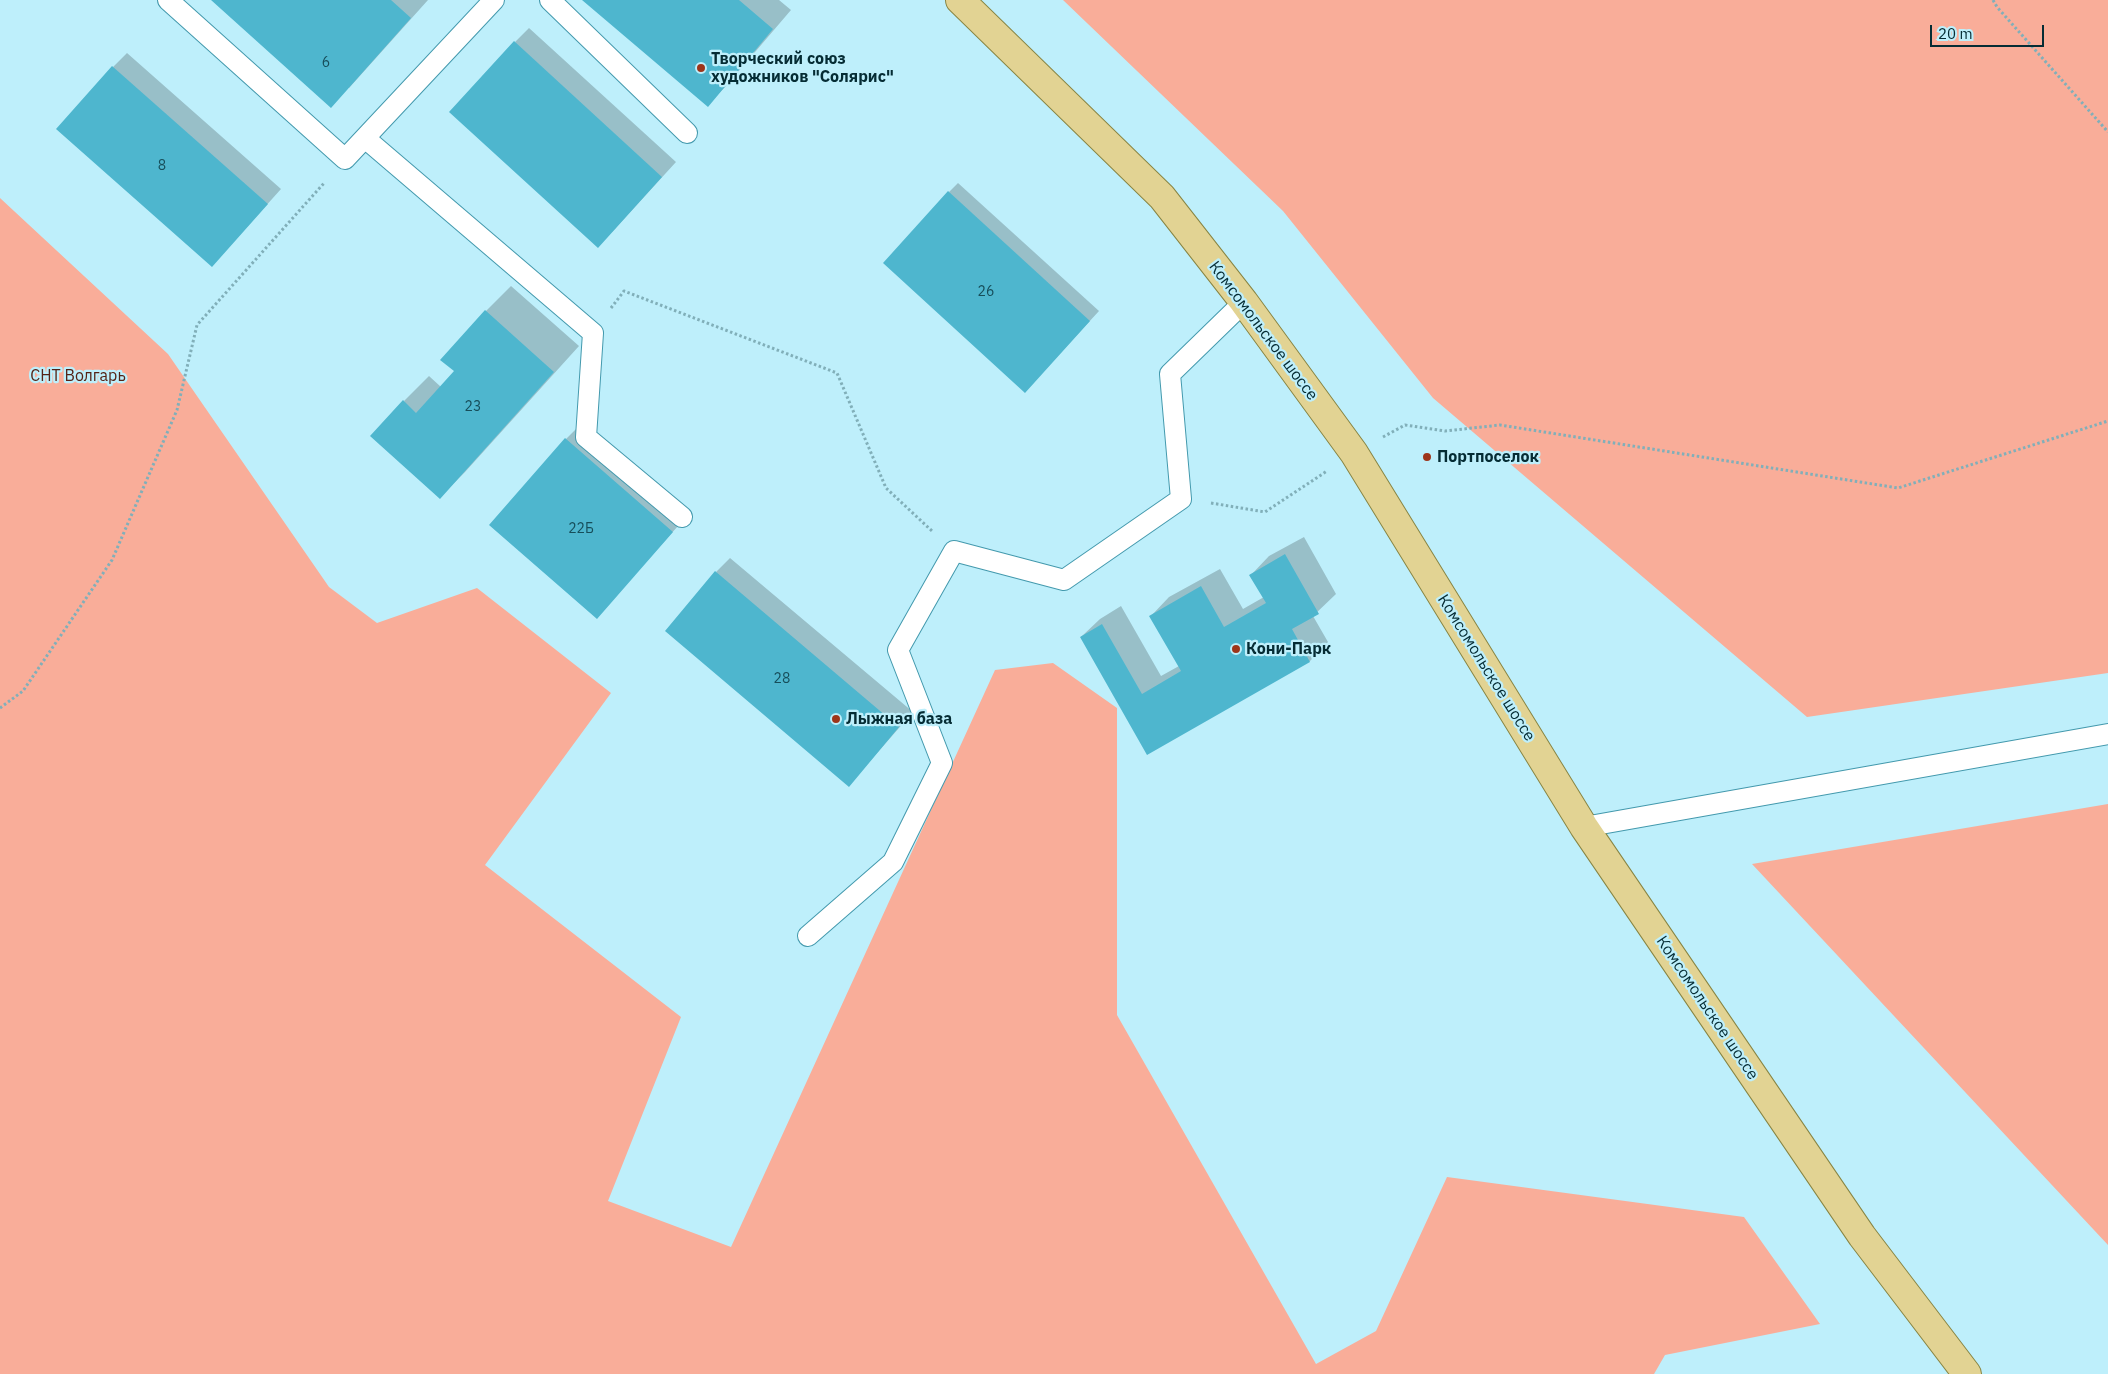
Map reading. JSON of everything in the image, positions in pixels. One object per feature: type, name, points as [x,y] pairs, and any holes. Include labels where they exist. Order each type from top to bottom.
[{"type":"main road","name":"Комсомольское шоссе","points":[[960,0],[1162,197],[1244,302],[1354,453],[1584,827],[1862,1236],[1968,1374]]},
{"type":"lane","points":[[168,0],[345,159],[366,139],[494,0]]},
{"type":"lane","points":[[550,0],[687,133]]},
{"type":"lane","points":[[366,139],[593,333],[586,437],[682,518]]},
{"type":"lane","points":[[808,936],[893,862],[942,763],[898,650],[954,551],[1064,580],[1181,499],[1170,374],[1244,302]]},
{"type":"lane","points":[[1584,827],[2108,734]]},
{"type":"path","points":[[1993,0],[1997,7],[2108,132]]},
{"type":"path","points":[[0,708],[23,691],[112,560],[177,410],[197,325],[345,159]]},
{"type":"path","points":[[593,333],[624,291],[837,373],[886,488],[954,551]]},
{"type":"path","points":[[1181,499],[1265,512],[1354,453],[1405,425],[1445,431],[1500,425],[1898,488],[2108,421]]},
{"type":"green space","points":[[1063,0],[2108,0],[2108,673],[1807,717],[1433,398],[1283,211]]},
{"type":"green space","name":"СНТ Волгарь","points":[[0,198],[168,354],[329,587],[377,623],[477,588],[611,693],[485,865],[681,1017],[608,1201],[731,1247],[995,670],[1053,663],[1117,708],[1117,1015],[1316,1364],[1376,1331],[1447,1177],[1744,1217],[1820,1324],[1665,1355],[1654,1374],[0,1374]]},
{"type":"green space","points":[[2108,804],[2108,1245],[1752,864]]},
{"type":"building","points":[[211,0],[391,0],[411,18],[331,108]]},
{"type":"building","name":"Творческий союз художников \"Солярис\"","points":[[582,0],[739,0],[773,29],[708,107]]},
{"type":"building","points":[[514,41],[662,177],[598,248],[449,112]]},
{"type":"building","points":[[112,66],[268,204],[212,267],[56,129]]},
{"type":"building","points":[[948,191],[1090,321],[1025,393],[883,263]]},
{"type":"building","points":[[485,310],[554,372],[440,499],[370,436],[403,400],[416,413],[454,371],[440,360]]},
{"type":"building","points":[[565,438],[673,532],[597,619],[489,525]]},
{"type":"building","name":"Кони-Парк","points":[[1285,554],[1319,614],[1292,629],[1310,662],[1147,755],[1080,637],[1102,624],[1142,694],[1181,671],[1149,616],[1201,586],[1224,627],[1266,603],[1249,575]]},
{"type":"building","points":[[715,571],[899,727],[849,787],[665,631]]},
{"type":"place","name":"Творческий союз художников \"Солярис\"","points":[[701,68]]},
{"type":"place","name":"Портпоселок","points":[[1427,457]]},
{"type":"place","name":"Кони-Парк","points":[[1236,649]]},
{"type":"place","name":"Лыжная база","points":[[836,719]]}]
